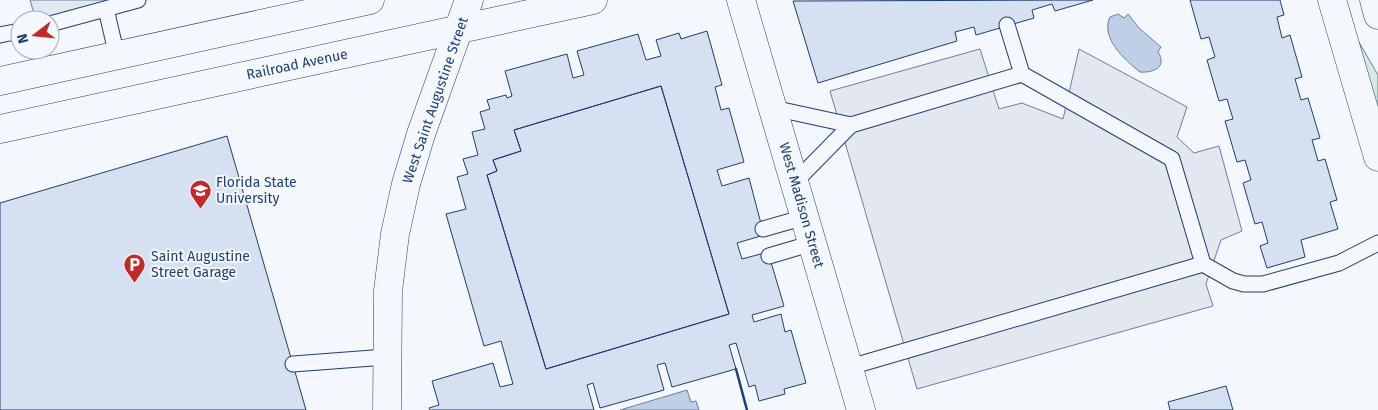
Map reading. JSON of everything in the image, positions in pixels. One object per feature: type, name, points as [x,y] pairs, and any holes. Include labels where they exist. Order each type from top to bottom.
[{"type":"main road","points":[[0,81],[370,0]]},
{"type":"main road","name":"West Saint Augustine Street","points":[[387,410],[388,291],[395,234],[406,184],[421,134],[469,0]]},
{"type":"main road","name":"Railroad Avenue","points":[[0,129],[593,0]]},
{"type":"main road","name":"West Madison Street","points":[[741,0],[850,367],[861,410]]},
{"type":"main road","points":[[1332,0],[1378,157]]},
{"type":"lane","points":[[60,21],[138,0]]},
{"type":"lane","points":[[106,9],[117,56]]},
{"type":"lane","points":[[1008,25],[1022,74],[1172,159],[1204,264],[1233,281],[1244,284],[1263,284],[1339,263],[1378,243]]},
{"type":"lane","points":[[773,108],[850,125],[1022,74]]},
{"type":"lane","points":[[795,182],[850,125]]},
{"type":"lane","points":[[763,229],[805,217]]},
{"type":"lane","points":[[769,256],[813,243]]},
{"type":"lane","points":[[850,367],[1204,264]]},
{"type":"lane","points":[[293,364],[386,357]]},
{"type":"shaded area","points":[[30,0],[138,0],[60,18],[60,10],[33,10]]},
{"type":"shaded area","points":[[1356,37],[1378,75],[1378,122]]},
{"type":"shaded area","points":[[980,49],[999,109],[1022,103],[1063,119],[1079,49],[1187,107],[1177,137],[1194,153],[1219,146],[1242,231],[1221,240],[1206,284],[1213,306],[917,389],[830,91]]},
{"type":"water","points":[[1118,14],[1124,18],[1128,14],[1139,28],[1161,47],[1158,52],[1161,57],[1160,66],[1149,72],[1140,72],[1121,55],[1108,33],[1110,17]]},
{"type":"water","points":[[687,390],[691,402],[696,401],[699,410],[620,410]]},
{"type":"building","points":[[1093,0],[1055,11],[1052,4],[1032,10],[1034,18],[976,35],[974,27],[955,32],[957,41],[818,83],[793,1]]},
{"type":"building","points":[[1190,0],[1280,0],[1284,15],[1277,17],[1282,38],[1290,35],[1302,77],[1295,79],[1301,100],[1308,98],[1320,138],[1312,140],[1318,161],[1325,159],[1337,200],[1330,202],[1338,229],[1301,240],[1305,257],[1267,268],[1260,246],[1268,243],[1262,222],[1255,224],[1243,183],[1251,180],[1245,160],[1237,162],[1225,121],[1233,119],[1227,99],[1219,101],[1207,60],[1215,57],[1209,37],[1201,39]]},
{"type":"building","points":[[707,31],[722,85],[715,87],[721,110],[729,108],[744,162],[717,170],[722,186],[749,178],[764,235],[737,243],[742,259],[768,252],[784,306],[752,315],[754,322],[781,314],[785,332],[791,330],[806,383],[784,389],[785,394],[759,401],[755,385],[749,387],[736,343],[729,345],[736,369],[672,387],[665,363],[657,365],[664,390],[600,408],[593,383],[587,385],[594,410],[430,410],[429,408],[439,405],[432,381],[493,363],[500,387],[513,384],[501,341],[484,346],[446,214],[466,209],[457,177],[468,174],[463,159],[478,155],[472,132],[485,129],[480,112],[490,109],[487,100],[506,95],[507,98],[512,96],[505,71],[567,54],[573,78],[584,75],[577,51],[638,34],[646,60],[661,56],[656,40],[679,33],[681,39]],"holes":[[[661,86],[729,314],[546,369],[487,175],[497,171],[493,160],[521,151],[514,130]]]},
{"type":"building","points":[[661,86],[729,314],[546,369],[487,175],[497,171],[493,160],[521,151],[514,130]]},
{"type":"building","name":"Saint Augustine Street Garage","points":[[227,136],[306,410],[0,410],[0,203]]},
{"type":"building","points":[[1226,386],[1233,410],[1170,410],[1168,402]]},
{"type":"wall","points":[[736,369],[747,410]]},
{"type":"place","name":"Florida State University","points":[[200,209]]},
{"type":"place","name":"Saint Augustine Street Garage","points":[[135,283]]}]
